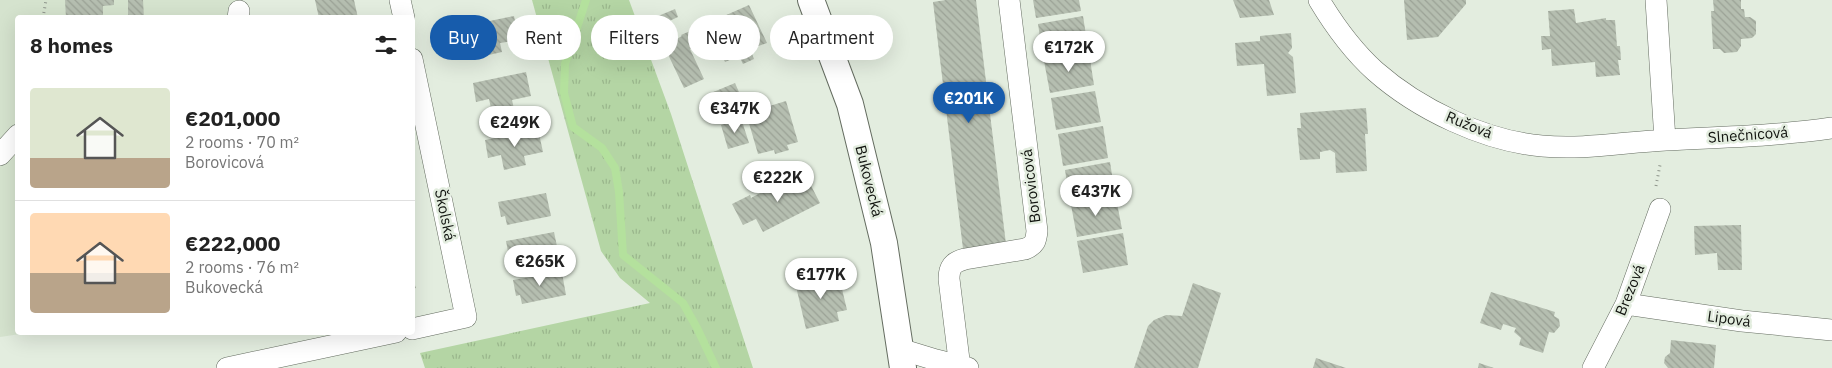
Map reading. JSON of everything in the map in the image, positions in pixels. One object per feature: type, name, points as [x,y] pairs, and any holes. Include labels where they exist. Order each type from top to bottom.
[{"type":"street","points":[[400,0],[403,15]]},
{"type":"street","name":"Bukovecká","points":[[811,0],[850,104],[884,243],[901,358]]},
{"type":"street","name":"Borovicová","points":[[962,367],[949,279],[949,272],[952,266],[957,261],[1025,249],[1033,245],[1036,240],[1009,0]]},
{"type":"street","name":"Ružová","points":[[1319,0],[1349,43],[1382,76],[1402,92],[1430,109],[1490,135],[1520,143],[1573,147],[1665,140]]},
{"type":"street","points":[[1656,0],[1665,140]]},
{"type":"street","name":"Školská","points":[[415,73],[466,317],[415,328]]},
{"type":"street","name":"Slnečnicová","points":[[1665,140],[1737,137],[1832,128]]},
{"type":"street","points":[[0,155],[15,139]]},
{"type":"street","name":"Brezová","points":[[1593,368],[1626,304],[1660,209]]},
{"type":"street","name":"Lipová","points":[[1626,304],[1742,321],[1832,330]]},
{"type":"street","points":[[227,368],[382,335]]},
{"type":"street","points":[[901,358],[936,360],[962,367]]},
{"type":"path","points":[[44,15],[46,0]]},
{"type":"path","points":[[1660,209],[1652,202],[1665,140]]},
{"type":"shaded area","points":[[0,0],[240,0],[241,15],[15,15],[15,335],[0,337]]},
{"type":"green space","points":[[532,0],[629,0],[635,15],[591,15],[591,60],[651,60],[671,114],[753,368],[425,368],[420,353],[650,303],[620,278],[601,251],[548,60],[581,60],[581,15],[536,15]]},
{"type":"building","points":[[65,0],[114,0],[114,5],[103,6],[103,15],[66,15]]},
{"type":"building","points":[[128,0],[143,0],[144,15],[128,15]]},
{"type":"building","points":[[315,0],[354,0],[357,15],[318,15]]},
{"type":"building","points":[[976,0],[1006,244],[963,249],[933,2]]},
{"type":"building","points":[[1033,0],[1079,0],[1081,11],[1036,18]]},
{"type":"building","points":[[1233,0],[1269,0],[1274,15],[1240,18]]},
{"type":"building","points":[[1404,0],[1466,0],[1466,4],[1438,37],[1407,40]]},
{"type":"building","points":[[1713,0],[1741,0],[1741,9],[1744,9],[1745,17],[1750,17],[1756,21],[1756,34],[1752,38],[1741,39],[1741,46],[1737,52],[1724,53],[1720,49],[1713,49],[1711,11],[1714,11]]},
{"type":"building","points":[[749,5],[754,15],[726,15]]},
{"type":"building","points":[[675,9],[677,15],[661,15]]},
{"type":"building","points":[[1574,9],[1576,23],[1606,18],[1606,20],[1615,20],[1617,46],[1620,46],[1621,60],[1618,60],[1620,75],[1596,77],[1595,62],[1552,66],[1551,49],[1542,50],[1541,36],[1550,36],[1548,11]]},
{"type":"building","points":[[1083,16],[1088,48],[1043,56],[1038,24]]},
{"type":"building","points":[[507,17],[507,42],[500,43],[502,52],[497,53],[497,20]]},
{"type":"building","points":[[760,28],[767,43],[760,45]]},
{"type":"building","points":[[688,32],[688,60],[695,60],[704,79],[684,88],[671,60],[678,60],[678,38]]},
{"type":"building","points":[[1291,33],[1292,48],[1288,53],[1293,57],[1296,93],[1267,96],[1264,64],[1237,66],[1235,43],[1260,41],[1260,36]]},
{"type":"building","points":[[1089,53],[1094,85],[1050,93],[1044,61]]},
{"type":"building","points":[[741,60],[752,60],[743,64]]},
{"type":"building","points":[[526,72],[531,96],[512,100],[514,109],[492,113],[489,99],[476,102],[473,83]]},
{"type":"building","points":[[735,83],[745,106],[720,115],[711,93]]},
{"type":"building","points":[[1095,91],[1101,122],[1056,130],[1051,98]]},
{"type":"building","points":[[786,101],[798,142],[787,145],[789,150],[775,154],[774,150],[758,154],[746,113]]},
{"type":"building","points":[[1366,108],[1368,134],[1365,134],[1367,171],[1336,173],[1335,153],[1330,150],[1320,152],[1320,159],[1300,160],[1297,128],[1301,128],[1300,113]]},
{"type":"building","points":[[741,118],[749,143],[728,149],[721,125]]},
{"type":"building","points":[[1103,126],[1108,158],[1063,166],[1058,134]]},
{"type":"building","points":[[538,129],[543,152],[524,156],[526,165],[504,170],[501,155],[488,158],[485,140]]},
{"type":"building","points":[[1110,162],[1115,194],[1070,202],[1065,170]]},
{"type":"building","points":[[803,170],[820,203],[763,232],[756,219],[743,225],[732,204],[750,195],[751,198]]},
{"type":"building","points":[[546,193],[551,216],[507,225],[505,216],[501,217],[498,202]]},
{"type":"building","points":[[1116,198],[1122,229],[1077,237],[1071,205]]},
{"type":"building","points":[[1741,225],[1742,270],[1718,270],[1717,253],[1695,255],[1694,226]]},
{"type":"building","points":[[554,232],[559,256],[514,264],[513,256],[509,257],[506,241]]},
{"type":"building","points":[[1123,233],[1128,265],[1083,273],[1077,241]]},
{"type":"building","points":[[569,270],[570,272],[562,273],[566,295],[522,304],[520,295],[516,296],[513,280]]},
{"type":"building","points":[[838,272],[847,310],[837,312],[839,321],[806,329],[795,282]]},
{"type":"building","points":[[1193,283],[1221,293],[1198,368],[1134,368],[1148,326],[1154,320],[1166,315],[1182,316]]},
{"type":"building","points":[[1491,292],[1555,312],[1554,316],[1559,319],[1560,326],[1554,333],[1549,332],[1543,353],[1519,345],[1521,338],[1514,332],[1516,328],[1503,324],[1501,330],[1480,323]]},
{"type":"building","points":[[1671,340],[1716,345],[1714,368],[1668,368],[1664,363],[1665,357],[1670,353]]},
{"type":"building","points":[[1316,358],[1346,368],[1313,368]]},
{"type":"building","points":[[1479,363],[1494,368],[1478,368]]},
{"type":"waterway","points":[[586,0],[565,64],[564,93],[573,127],[602,148],[615,168],[619,192],[623,255],[683,303],[716,368]]}]
